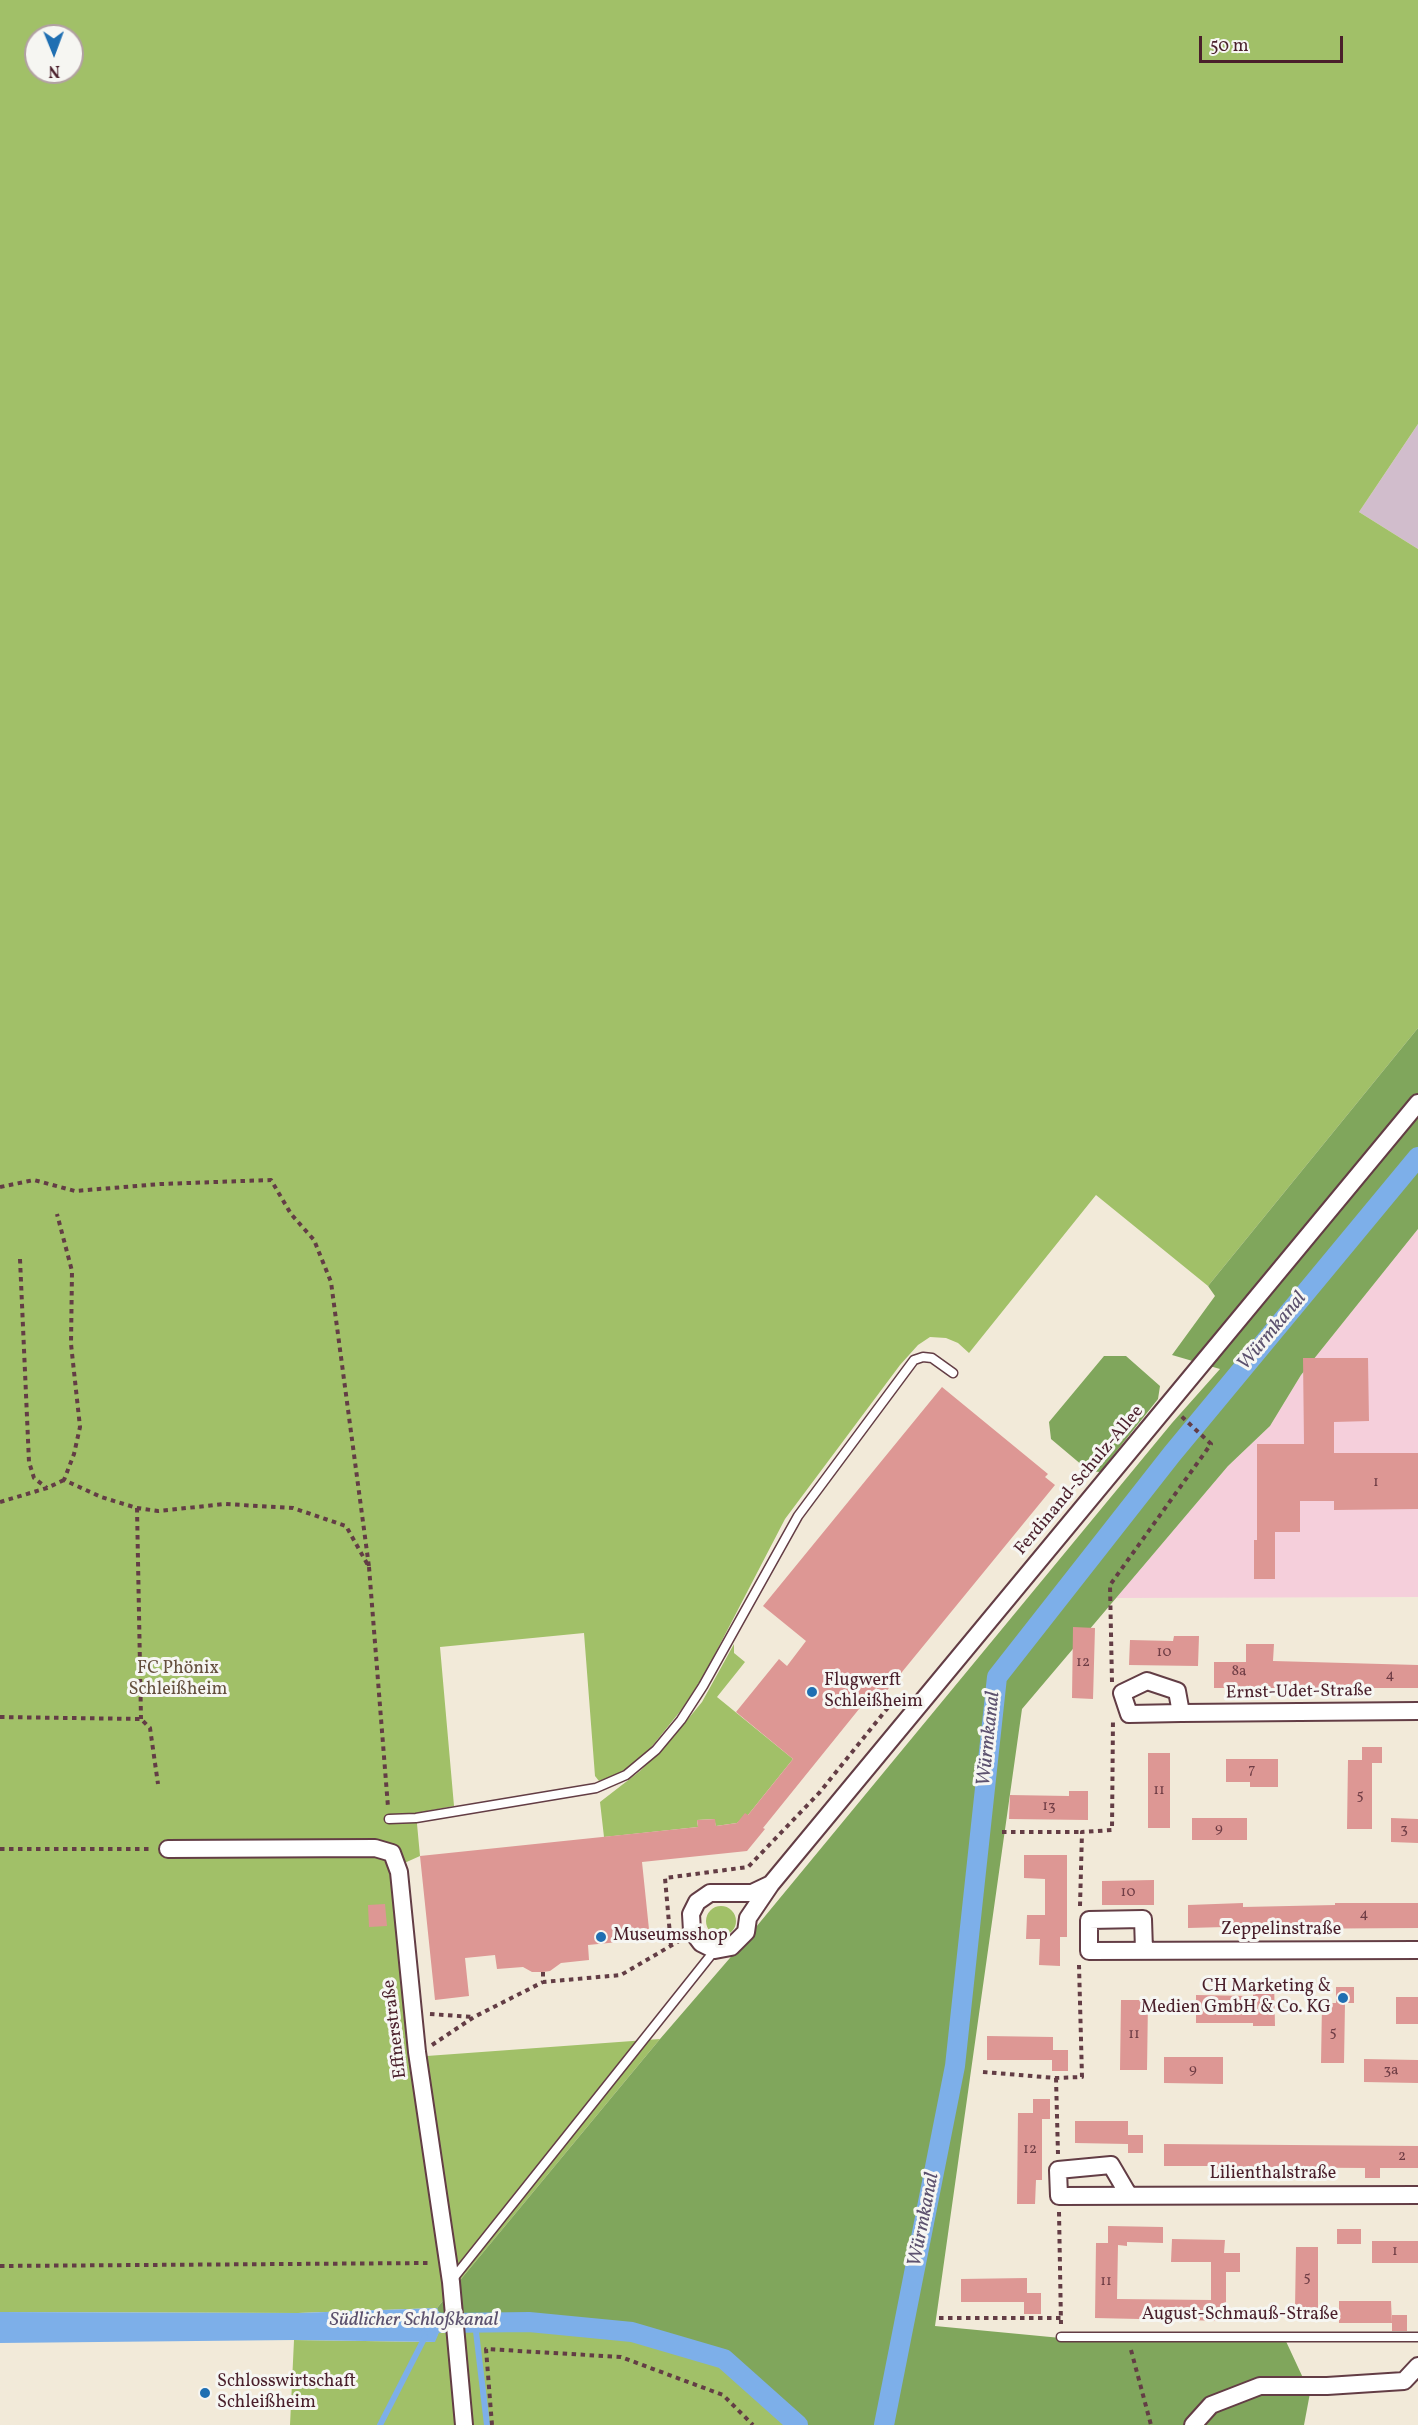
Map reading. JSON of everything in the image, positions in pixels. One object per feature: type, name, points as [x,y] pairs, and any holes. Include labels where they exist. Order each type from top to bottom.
[{"type":"street","name":"Ferdinand-Schulz-Allee","points":[[716,1950],[731,1947],[746,1932],[748,1918],[771,1884],[1418,1103]]},
{"type":"street","name":"Ernst-Udet-Straße","points":[[1181,1713],[1418,1711]]},
{"type":"street","name":"Effnerstraße","points":[[168,1850],[375,1848],[392,1853],[399,1872],[417,2052],[451,2282],[464,2425]]},
{"type":"street","points":[[716,1950],[701,1943],[692,1931],[691,1914],[697,1902],[710,1893],[752,1893],[771,1884]]},
{"type":"street","name":"Zeppelinstraße","points":[[1144,1950],[1418,1950]]},
{"type":"street","points":[[1059,2196],[1058,2170],[1111,2165],[1128,2194]]},
{"type":"street","name":"Lilienthalstraße","points":[[1059,2196],[1418,2194]]},
{"type":"street","points":[[1193,2425],[1211,2405],[1260,2386],[1327,2386],[1404,2381],[1418,2366]]},
{"type":"lane","points":[[389,1819],[416,1818],[596,1788],[626,1775],[656,1750],[681,1720],[703,1686],[798,1516],[914,1360],[922,1357],[932,1358],[953,1372]]},
{"type":"lane","points":[[451,2282],[716,1950]]},
{"type":"lane","name":"August-Schmauß-Straße","points":[[1061,2337],[1126,2335],[1418,2337]]},
{"type":"path","points":[[0,1187],[34,1180],[75,1191],[161,1184],[271,1180],[291,1214],[314,1240],[331,1282],[369,1567],[389,1819]]},
{"type":"path","points":[[0,1502],[47,1488],[64,1480],[74,1455],[80,1427],[71,1344],[72,1271],[57,1214]]},
{"type":"path","points":[[20,1259],[29,1462],[34,1478],[47,1488]]},
{"type":"path","points":[[1112,1693],[1110,1585],[1211,1444],[1169,1404]]},
{"type":"path","points":[[64,1480],[101,1497],[137,1508],[158,1511],[225,1504],[293,1508],[346,1526],[369,1567]]},
{"type":"path","points":[[137,1508],[141,1719],[150,1728],[158,1784]]},
{"type":"path","points":[[671,1946],[665,1878],[748,1867],[820,1792],[894,1700]]},
{"type":"path","points":[[1002,1832],[1112,1830],[1113,1716]]},
{"type":"path","points":[[0,1717],[141,1719]]},
{"type":"path","points":[[1080,1916],[1082,1832]]},
{"type":"path","points":[[0,1849],[168,1850]]},
{"type":"path","points":[[417,2052],[435,2044],[474,2017],[543,1982],[621,1975],[688,1936],[692,1931]]},
{"type":"path","points":[[983,2072],[1056,2078],[1082,2077],[1079,1963]]},
{"type":"path","points":[[543,1972],[543,1982]]},
{"type":"path","points":[[414,2013],[474,2017]]},
{"type":"path","points":[[1056,2078],[1058,2170]]},
{"type":"path","points":[[1059,2196],[1061,2337]]},
{"type":"path","points":[[0,2266],[448,2263]]},
{"type":"path","points":[[939,2318],[1062,2318]]},
{"type":"path","points":[[1126,2335],[1151,2425]]},
{"type":"path","points":[[492,2425],[486,2349],[621,2357],[723,2395],[753,2425]]},
{"type":"shaded area","points":[[1418,424],[1418,549],[1359,512]]},
{"type":"shaded area","points":[[1418,1229],[1418,1597],[1116,1598],[1228,1466],[1270,1426],[1301,1375]]},
{"type":"green space","name":"FC Phönix Schleißheim","points":[[0,0],[1418,0],[1418,424],[1359,512],[1418,549],[1418,1028],[1208,1286],[1096,1195],[969,1353],[958,1343],[946,1338],[930,1337],[918,1345],[900,1365],[785,1519],[703,1677],[682,1709],[649,1750],[621,1773],[599,1781],[595,1776],[584,1633],[440,1647],[454,1806],[416,1813],[420,1856],[391,1869],[413,2057],[660,2039],[437,2308],[298,2313],[0,2312]]},
{"type":"green space","points":[[1418,1028],[1418,1229],[1301,1375],[1270,1426],[1228,1466],[1022,1709],[935,2326],[1061,2338],[1284,2337],[1310,2393],[1304,2425],[798,2425],[724,2359],[632,2332],[529,2322],[443,2323],[437,2308],[660,2039],[742,1944],[1172,1423],[1220,1369],[1172,1355],[1215,1296],[1208,1286]]},
{"type":"green space","points":[[1104,1356],[1126,1356],[1160,1386],[1158,1399],[1100,1472],[1089,1471],[1051,1439],[1049,1422]]},
{"type":"green space","points":[[734,1644],[734,1653],[745,1662],[717,1697],[793,1759],[748,1815],[737,1823],[716,1826],[714,1819],[697,1820],[698,1827],[604,1837],[600,1802],[640,1771],[669,1742],[702,1702]]},
{"type":"green space","points":[[721,1906],[732,1910],[736,1921],[732,1932],[721,1936],[710,1932],[706,1921],[710,1910]]},
{"type":"green space","points":[[529,2322],[632,2332],[724,2359],[798,2425],[290,2425],[294,2340],[434,2342],[443,2323]]},
{"type":"water","points":[[437,2308],[443,2323],[435,2342],[294,2340],[0,2343],[0,2312],[298,2313]]},
{"type":"building","points":[[1303,1358],[1368,1358],[1369,1421],[1334,1422],[1334,1453],[1418,1453],[1418,1509],[1334,1510],[1334,1501],[1300,1501],[1300,1532],[1275,1532],[1275,1579],[1254,1579],[1254,1540],[1257,1540],[1257,1444],[1304,1444]]},
{"type":"building","points":[[942,1387],[1048,1474],[1045,1477],[1055,1485],[884,1694],[876,1688],[747,1851],[642,1862],[650,1939],[588,1945],[589,1960],[561,1963],[550,1971],[543,1972],[532,1972],[523,1967],[497,1969],[495,1955],[465,1958],[469,1996],[435,2000],[420,1856],[698,1827],[697,1820],[715,1819],[716,1826],[737,1823],[745,1813],[748,1815],[793,1759],[736,1712],[779,1659],[787,1666],[806,1641],[763,1606]]},
{"type":"building","points":[[1073,1627],[1095,1628],[1093,1699],[1072,1698]]},
{"type":"building","points":[[1174,1636],[1199,1636],[1198,1666],[1129,1665],[1130,1640],[1173,1641]]},
{"type":"building","points":[[1246,1644],[1274,1644],[1273,1661],[1418,1665],[1418,1688],[1214,1688],[1214,1662],[1246,1662]]},
{"type":"building","points":[[1362,1747],[1382,1747],[1382,1763],[1372,1763],[1372,1829],[1347,1829],[1348,1760],[1362,1760]]},
{"type":"building","points":[[1148,1753],[1170,1753],[1170,1828],[1148,1828]]},
{"type":"building","points":[[1226,1759],[1278,1759],[1278,1787],[1250,1787],[1250,1782],[1226,1782]]},
{"type":"building","points":[[1069,1791],[1088,1791],[1088,1820],[1009,1819],[1010,1795],[1069,1796]]},
{"type":"building","points":[[1192,1818],[1247,1818],[1247,1840],[1192,1840]]},
{"type":"building","points":[[1391,1818],[1418,1819],[1418,1843],[1391,1842]]},
{"type":"building","points":[[1024,1855],[1067,1855],[1067,1937],[1060,1937],[1060,1966],[1039,1965],[1040,1939],[1026,1939],[1027,1915],[1045,1915],[1045,1879],[1024,1878]]},
{"type":"building","points":[[1154,1880],[1154,1905],[1102,1905],[1102,1881]]},
{"type":"building","points":[[1243,1903],[1243,1907],[1335,1905],[1335,1903],[1418,1903],[1418,1928],[1262,1929],[1262,1926],[1188,1928],[1188,1905]]},
{"type":"building","points":[[385,1904],[387,1926],[369,1927],[368,1905]]},
{"type":"building","points":[[1254,1980],[1274,1980],[1275,2026],[1253,2026],[1253,2023],[1196,2023],[1196,1995],[1253,1996]]},
{"type":"building","points":[[1336,1987],[1354,1987],[1354,2003],[1336,2003]]},
{"type":"building","points":[[1396,1997],[1418,1997],[1418,2024],[1396,2024]]},
{"type":"building","points":[[1121,2000],[1148,2000],[1147,2070],[1120,2070]]},
{"type":"building","points":[[1322,2003],[1345,2003],[1344,2063],[1321,2063]]},
{"type":"building","points":[[987,2036],[1053,2037],[1053,2050],[1068,2050],[1068,2071],[1052,2071],[1052,2060],[987,2060]]},
{"type":"building","points":[[1164,2057],[1223,2057],[1223,2084],[1164,2083]]},
{"type":"building","points":[[1364,2059],[1418,2060],[1418,2083],[1364,2082]]},
{"type":"building","points":[[1033,2099],[1050,2099],[1050,2119],[1042,2119],[1042,2180],[1036,2180],[1035,2204],[1017,2204],[1018,2113],[1033,2113]]},
{"type":"building","points":[[1075,2121],[1128,2121],[1128,2144],[1075,2143]]},
{"type":"building","points":[[1128,2135],[1143,2135],[1143,2153],[1128,2153]]},
{"type":"building","points":[[1164,2144],[1418,2146],[1418,2168],[1380,2168],[1380,2178],[1365,2178],[1365,2168],[1232,2167],[1232,2176],[1217,2176],[1217,2166],[1164,2166]]},
{"type":"building","points":[[1108,2226],[1163,2227],[1163,2243],[1127,2242],[1127,2246],[1118,2245],[1117,2299],[1211,2300],[1211,2262],[1171,2262],[1172,2239],[1225,2240],[1224,2253],[1240,2253],[1240,2272],[1226,2272],[1226,2321],[1095,2318],[1096,2243],[1108,2243]]},
{"type":"building","points":[[1337,2229],[1361,2229],[1361,2244],[1337,2244]]},
{"type":"building","points":[[1372,2241],[1418,2241],[1418,2263],[1372,2263]]},
{"type":"building","points":[[1296,2247],[1318,2247],[1318,2309],[1295,2309]]},
{"type":"building","points":[[1027,2278],[1027,2293],[1041,2293],[1041,2314],[1024,2314],[1024,2302],[961,2302],[961,2279]]},
{"type":"building","points":[[1339,2301],[1391,2301],[1392,2323],[1339,2323]]},
{"type":"building","points":[[1392,2315],[1407,2315],[1407,2331],[1392,2331]]},
{"type":"waterway","name":"Würmkanal","points":[[884,2425],[955,2066],[997,1677],[1172,1454],[1418,1157]]},
{"type":"waterway","name":"Südlicher Schloßkanal","points":[[417,2320],[443,2323],[529,2322],[632,2332],[724,2359],[798,2425]]},
{"type":"waterway","points":[[475,2323],[487,2425]]},
{"type":"waterway","points":[[380,2425],[425,2337]]},
{"type":"place","name":"Flugwerft Schleißheim","points":[[812,1692]]},
{"type":"place","name":"Museumsshop","points":[[601,1937]]},
{"type":"place","name":"CH Marketing & Medien GmbH & Co. KG","points":[[1343,1998]]},
{"type":"place","name":"Schlosswirtschaft Schleißheim","points":[[205,2393]]}]
